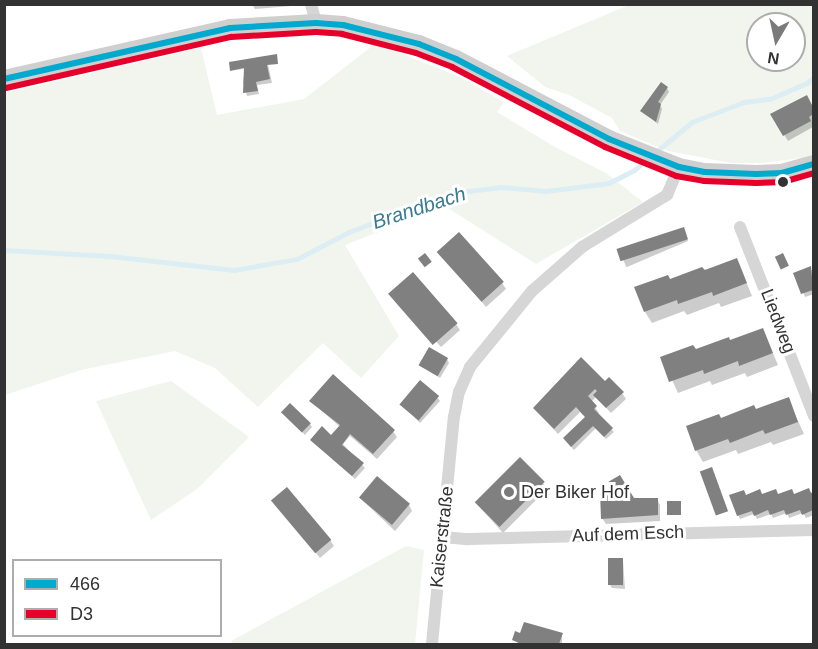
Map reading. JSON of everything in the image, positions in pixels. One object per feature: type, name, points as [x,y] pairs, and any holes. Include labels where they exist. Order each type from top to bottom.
[{"type":"main road","points":[[4,79],[230,28],[316,23],[372,31],[419,44],[456,59],[609,139],[672,165],[705,172],[756,174],[782,172],[813,164]]},
{"type":"street","points":[[311,4],[316,23]]},
{"type":"street","name":"Kaiserstraße","points":[[432,645],[454,417],[459,392],[470,367],[540,283],[582,247],[662,199],[675,180],[672,165]]},
{"type":"street","name":"Liedweg","points":[[741,227],[813,416]]},
{"type":"street","name":"Auf dem Esch","points":[[442,537],[468,539],[813,530]]},
{"type":"shaded area","points":[[629,5],[813,5],[813,154],[802,158],[759,163],[731,163],[668,151],[620,131],[612,118],[569,95],[545,87],[507,56]]},
{"type":"shaded area","points":[[376,43],[462,78],[504,102],[497,112],[555,147],[606,173],[643,202],[536,264],[445,206],[345,245],[399,336],[361,378],[323,343],[258,407],[215,368],[175,351],[81,370],[5,395],[5,93],[201,48],[217,115],[304,99]]},
{"type":"shaded area","points":[[171,381],[249,437],[197,489],[151,520],[96,401]]},
{"type":"shaded area","points":[[406,546],[424,550],[415,644],[233,644],[231,641]]},
{"type":"building","points":[[277,54],[278,64],[267,65],[270,79],[256,82],[258,91],[243,93],[244,68],[230,71],[229,62]]},
{"type":"building","points":[[661,82],[668,87],[658,102],[661,104],[656,122],[640,111]]},
{"type":"building","points":[[807,95],[813,107],[813,114],[809,117],[811,121],[783,136],[770,114]]},
{"type":"building","points":[[684,227],[688,239],[620,261],[616,249]]},
{"type":"building","points":[[459,232],[504,282],[482,302],[437,252]]},
{"type":"building","points":[[425,253],[432,262],[425,267],[418,259]]},
{"type":"building","points":[[783,253],[789,266],[781,269],[775,257]]},
{"type":"building","points":[[737,258],[747,283],[713,296],[712,292],[678,304],[677,300],[644,312],[634,287],[668,275],[670,279],[702,267],[705,270]]},
{"type":"building","points":[[811,266],[813,290],[801,294],[793,273]]},
{"type":"building","points":[[413,272],[458,323],[433,345],[388,294]]},
{"type":"building","points":[[763,328],[773,353],[739,366],[738,361],[704,374],[703,370],[669,382],[660,357],[693,345],[696,349],[729,337],[730,340]]},
{"type":"building","points":[[429,347],[448,358],[438,376],[418,365]]},
{"type":"building","points":[[581,357],[605,381],[609,377],[624,392],[606,408],[593,395],[597,391],[595,389],[588,396],[597,406],[594,409],[613,428],[604,437],[593,426],[571,447],[563,438],[585,417],[576,407],[554,429],[533,408]]},
{"type":"building","points":[[333,374],[395,430],[373,454],[350,434],[342,445],[364,463],[352,476],[310,440],[322,426],[331,435],[340,425],[309,401]]},
{"type":"building","points":[[420,380],[439,396],[419,421],[399,405]]},
{"type":"building","points":[[789,397],[798,422],[765,434],[763,430],[730,443],[728,439],[695,451],[686,426],[719,414],[721,418],[754,405],[756,409]]},
{"type":"building","points":[[290,403],[311,423],[302,432],[281,412]]},
{"type":"building","name":"Der Biker Hof","points":[[520,457],[545,482],[499,527],[475,502]]},
{"type":"building","points":[[712,467],[728,511],[716,516],[700,471]]},
{"type":"building","points":[[620,475],[634,498],[658,498],[658,515],[601,519],[600,492],[614,491],[608,482]]},
{"type":"building","points":[[377,476],[410,504],[392,525],[359,497]]},
{"type":"building","points":[[287,487],[331,540],[315,553],[271,500]]},
{"type":"building","points":[[809,488],[811,493],[813,492],[813,510],[802,515],[800,510],[786,515],[784,510],[770,515],[768,510],[754,516],[752,511],[737,516],[729,495],[744,490],[746,495],[760,489],[762,494],[776,489],[778,494],[792,489],[794,494]]},
{"type":"building","points":[[667,501],[681,501],[681,515],[667,515]]},
{"type":"building","points":[[608,558],[623,558],[623,585],[608,585]]},
{"type":"building","points":[[524,622],[563,633],[559,644],[521,644],[512,640],[515,631],[520,633]]},
{"type":"waterway","name":"Brandbach","points":[[656,152],[692,122],[744,102],[770,99],[807,83],[814,77]]},
{"type":"waterway","name":"Brandbach","points":[[4,250],[110,256],[234,270],[297,259],[349,232],[453,193],[501,187],[546,191],[609,183],[634,170],[648,159]]},
{"type":"transit line","name":"466","points":[[4,79],[230,28],[316,23],[343,25],[419,44],[456,59],[609,139],[679,167],[705,172],[756,174],[782,173],[814,164]]},
{"type":"transit line","name":"D3","points":[[6,88],[231,37],[316,32],[342,34],[416,53],[452,67],[605,147],[676,176],[704,181],[756,183],[783,182],[814,173]]},
{"type":"place","name":"Der Biker Hof","points":[[509,492]]}]
